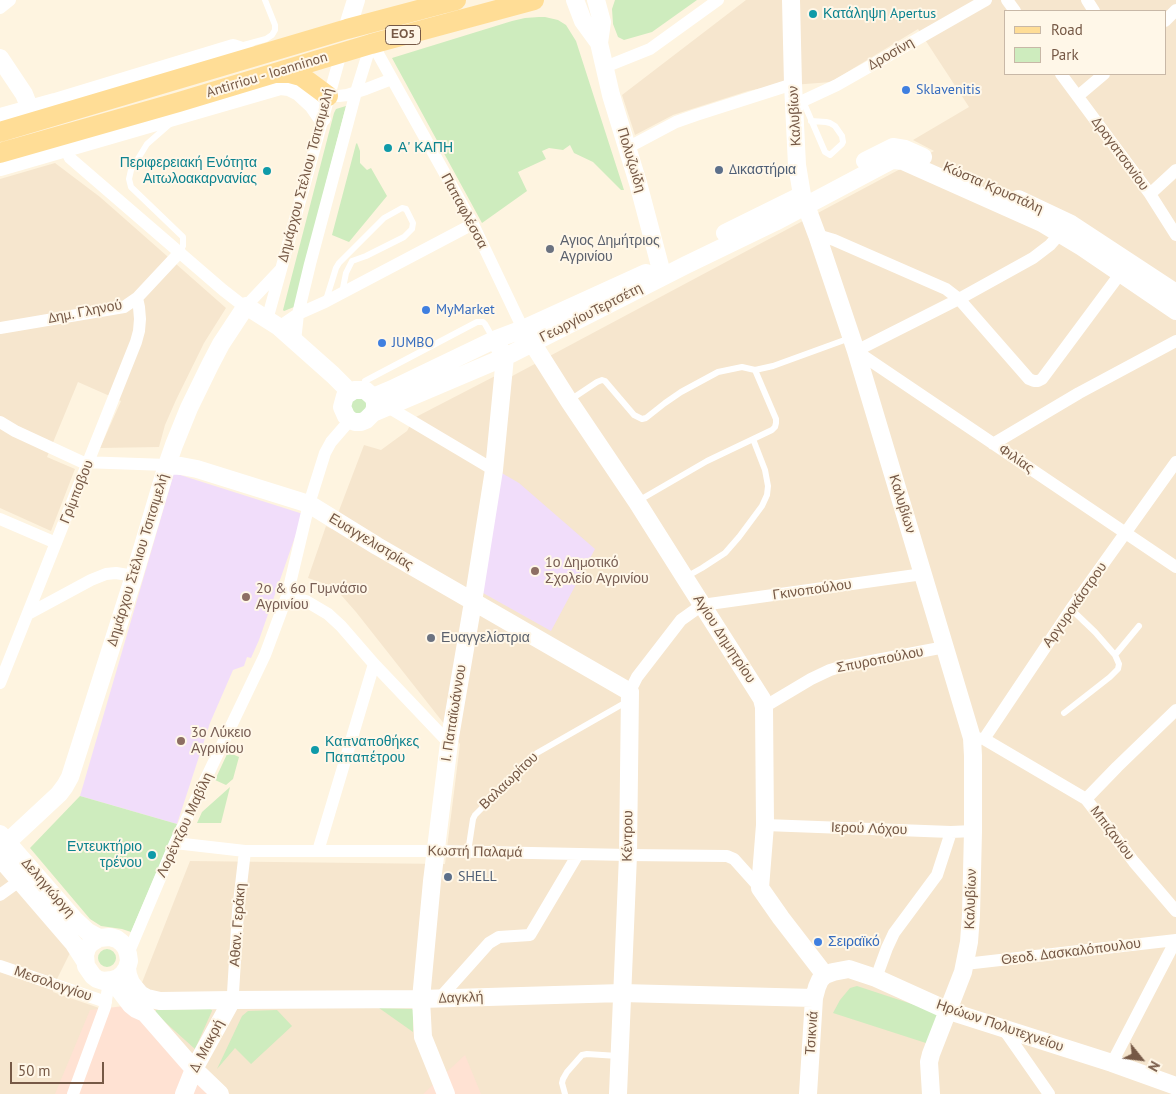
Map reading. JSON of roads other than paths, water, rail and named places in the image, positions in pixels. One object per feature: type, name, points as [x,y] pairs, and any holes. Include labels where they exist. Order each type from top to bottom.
[{"type":"main road","name":"Antirriou - Ioanninon","points":[[0,132],[347,29],[456,0]]},
{"type":"main road","name":"Antirriou - Ioanninon","points":[[0,153],[273,74],[371,43],[534,0]]},
{"type":"main road","points":[[273,74],[286,72],[301,76],[328,96]]},
{"type":"street","points":[[0,8],[10,0]]},
{"type":"street","points":[[347,29],[356,0]]},
{"type":"street","points":[[576,0],[583,21],[599,43]]},
{"type":"street","points":[[596,0],[602,22],[599,43]]},
{"type":"street","points":[[605,67],[650,49],[718,0]]},
{"type":"street","name":"Καλυβίων","points":[[791,0],[793,84],[798,103],[798,165],[804,200],[854,345],[945,647],[978,738],[973,756],[971,915],[966,964],[931,1054],[929,1062],[931,1094]]},
{"type":"street","name":"Δροσίνη","points":[[798,103],[837,85],[986,0]]},
{"type":"street","points":[[1166,20],[1176,9],[1170,0]]},
{"type":"street","points":[[295,341],[298,314],[356,92],[371,43]]},
{"type":"street","name":"Παπαφλέσσα","points":[[371,43],[473,224],[528,336]]},
{"type":"street","name":"Πολυζωίδη","points":[[599,43],[611,95],[662,271]]},
{"type":"street","points":[[0,117],[232,48],[257,56]]},
{"type":"street","name":"Δημάρχου Στέλιου Τσιτσιμελή","points":[[273,323],[281,269],[340,53]]},
{"type":"street","points":[[0,58],[20,88],[30,109]]},
{"type":"street","name":"Δραγατσανίου","points":[[1062,75],[1150,194],[1176,235]]},
{"type":"street","points":[[1078,96],[1103,75]]},
{"type":"street","points":[[328,96],[339,96],[356,92],[392,79]]},
{"type":"street","points":[[627,148],[676,122],[793,84]]},
{"type":"street","points":[[0,167],[279,86],[292,88],[304,96],[322,118]]},
{"type":"street","points":[[65,148],[70,158],[230,296],[273,323],[333,375],[349,392]]},
{"type":"street","name":"Κώστα Κρυστάλη","points":[[804,200],[890,161],[898,160],[1042,222],[1065,228],[1176,293]]},
{"type":"street","points":[[1150,194],[1176,170]]},
{"type":"street","name":"ΓεωργίουΤερτσέτη","points":[[375,400],[505,357],[528,336],[662,271],[766,212],[804,200]]},
{"type":"street","points":[[273,323],[325,302],[473,224]]},
{"type":"street","points":[[854,345],[960,299],[1033,258],[1050,245],[1065,228]]},
{"type":"street","name":"Κώστα Κρυστάλη","points":[[1065,228],[1120,274],[1176,312]]},
{"type":"street","points":[[817,235],[834,240],[946,289],[960,299],[1029,379],[1034,381],[1042,379],[1120,274]]},
{"type":"street","name":"Δημ. Γληνού","points":[[0,328],[120,308],[137,298],[180,252]]},
{"type":"street","name":"Δημάρχου Στέλιου Τσιτσιμελή","points":[[3,841],[59,794],[70,777],[167,465],[180,429],[221,344],[246,306],[281,269]]},
{"type":"street","name":"Γρίμποβου","points":[[0,683],[136,342],[140,319],[137,298]]},
{"type":"street","name":"ΓεωργίουΤερτσέτη","points":[[375,400],[392,389],[494,340],[528,336]]},
{"type":"street","name":"Αγίου Δημητρίου","points":[[528,336],[637,502],[762,699],[764,707],[765,825],[760,888]]},
{"type":"street","points":[[494,340],[505,357]]},
{"type":"street","points":[[993,444],[1079,393],[1176,341]]},
{"type":"street","name":"Φιλίας","points":[[854,345],[993,444],[1176,567]]},
{"type":"street","name":"Ι. Παπαϊωάννου","points":[[446,1094],[423,1037],[421,999],[435,851],[448,743],[494,470],[505,357]]},
{"type":"street","points":[[375,400],[366,420],[361,422],[350,420],[342,407],[345,396],[349,392],[359,389],[365,390],[375,400],[494,470]]},
{"type":"street","name":"Λορέντζου Μαβίλη","points":[[128,961],[175,843],[265,655],[287,596],[308,504],[325,453],[331,442],[350,420]]},
{"type":"street","name":"Ευαγγελιστρίας","points":[[0,422],[79,461],[88,463],[167,465],[197,469],[308,504],[630,697]]},
{"type":"street","name":"Αργυροκάστρου","points":[[978,738],[1176,462]]},
{"type":"street","points":[[0,519],[56,543]]},
{"type":"street","points":[[28,614],[91,580],[106,574],[116,573],[134,576]]},
{"type":"street","name":"Γκινοπούλου","points":[[702,605],[923,574]]},
{"type":"street","points":[[287,596],[306,601],[328,614],[448,743]]},
{"type":"street","name":"Κέντρου","points":[[618,1094],[628,855],[630,697],[637,677],[681,620],[702,605]]},
{"type":"street","name":"Σπυροπούλου","points":[[764,707],[830,670],[945,647]]},
{"type":"street","points":[[318,851],[374,664]]},
{"type":"street","points":[[1086,800],[1176,710]]},
{"type":"street","name":"Μπιζανίου","points":[[978,738],[1086,800],[1134,862],[1176,911]]},
{"type":"street","name":"Ιερού Λόχου","points":[[765,825],[951,832],[973,831]]},
{"type":"street","points":[[876,978],[894,933],[937,875],[951,832]]},
{"type":"street","name":"Δεληγιώργη","points":[[3,841],[85,961]]},
{"type":"street","name":"Κωστή Παλαμά","points":[[175,843],[245,851],[435,851],[727,856],[734,859],[760,888]]},
{"type":"street","name":"Αθαν. Γεράκη","points":[[232,1000],[238,911],[245,851]]},
{"type":"street","points":[[439,999],[489,943],[499,937],[530,935],[578,854]]},
{"type":"street","name":"Δεληγιώργη","points":[[0,858],[26,876],[81,926],[99,938]]},
{"type":"street","points":[[0,895],[26,876]]},
{"type":"street","points":[[760,888],[825,975]]},
{"type":"street","points":[[110,937],[117,939],[126,948],[128,961],[123,974],[110,981],[92,976],[86,966],[85,955],[91,943],[99,938],[110,937]]},
{"type":"street","points":[[1112,1063],[1176,940]]},
{"type":"street","name":"Θεοδ. Δασκαλόπουλου","points":[[966,964],[1176,940]]},
{"type":"street","name":"Δαγκλή","points":[[128,961],[128,975],[131,983],[140,994],[160,1001],[439,999],[622,993],[814,998]]},
{"type":"street","name":"Μεσολογγίου","points":[[0,966],[106,1005]]},
{"type":"street","name":"Ηρώων Πολυτεχνείου","points":[[825,975],[849,969],[876,978],[948,1011],[1112,1063],[1176,1086]]},
{"type":"street","name":"Τσικνιά","points":[[808,1094],[814,998],[820,980],[825,975]]},
{"type":"street","points":[[110,981],[136,1009],[145,1013],[220,1094]]},
{"type":"street","points":[[73,1094],[106,1005],[110,981]]},
{"type":"street","points":[[106,1005],[118,1000],[127,1000]]},
{"type":"street","name":"Δ. Μακρή","points":[[184,1094],[194,1068],[232,1000]]},
{"type":"street","points":[[145,1013],[150,1005],[160,1001]]},
{"type":"street","points":[[1003,1028],[1049,1094]]},
{"type":"lane","points":[[232,48],[266,39],[272,35],[275,25],[265,0]]},
{"type":"lane","points":[[798,103],[811,121],[827,154],[830,155],[844,142],[842,136],[830,123],[811,121]]},
{"type":"lane","points":[[180,252],[183,246],[183,237],[131,187],[129,179],[131,170],[147,144],[181,114]]},
{"type":"lane","points":[[325,302],[339,263],[384,218],[402,208],[406,209],[413,223],[412,229],[400,239],[352,261],[348,265],[342,293]]},
{"type":"lane","points":[[375,400],[477,322],[485,324],[494,340]]},
{"type":"lane","points":[[569,401],[602,380],[605,381],[634,415],[642,419],[681,392],[718,372],[742,367],[755,370],[854,345]]},
{"type":"lane","points":[[637,502],[707,461],[775,427],[776,419],[755,370]]},
{"type":"lane","points":[[684,578],[725,552],[740,537],[762,506],[767,495],[768,486],[765,470],[753,439]]},
{"type":"lane","points":[[1064,713],[1116,672],[1120,664],[1115,655],[1095,632],[1071,609]]},
{"type":"lane","points":[[1115,655],[1139,626]]},
{"type":"lane","name":"Βαλαωρίτου","points":[[468,852],[475,815],[537,754],[630,697]]},
{"type":"lane","points":[[565,1094],[562,1079],[582,1056],[586,1054],[619,1056]]},
{"type":"place","name":"Κατάληψη Apertus","points":[[813,14]]},
{"type":"place","name":"Sklavenitis","points":[[906,90]]},
{"type":"place","name":"Α' ΚΑΠΗ","points":[[388,148]]},
{"type":"place","name":"Δικαστήρια","points":[[719,170]]},
{"type":"place","name":"Περιφερειακή Ενότητα Αιτωλοακαρνανίας","points":[[267,171]]},
{"type":"place","name":"Αγιος Δημήτριος Αγρινίου","points":[[550,249]]},
{"type":"place","name":"MyMarket","points":[[426,310]]},
{"type":"place","name":"JUMBO","points":[[382,343]]},
{"type":"place","name":"1ο Δημοτικό Σχολείο Αγρινίου","points":[[535,571]]},
{"type":"place","name":"2ο & 6ο Γυμνάσιο Αγρινίου","points":[[246,597]]},
{"type":"place","name":"Ευαγγελίστρια","points":[[431,638]]},
{"type":"place","name":"3ο Λύκειο Αγρινίου","points":[[181,741]]},
{"type":"place","name":"Καπναποθήκες Παπαπέτρου","points":[[315,750]]},
{"type":"place","name":"Εντευκτήριο τρένου","points":[[152,855]]},
{"type":"place","name":"SHELL","points":[[448,877]]},
{"type":"place","name":"Σειραϊκό","points":[[818,942]]}]
